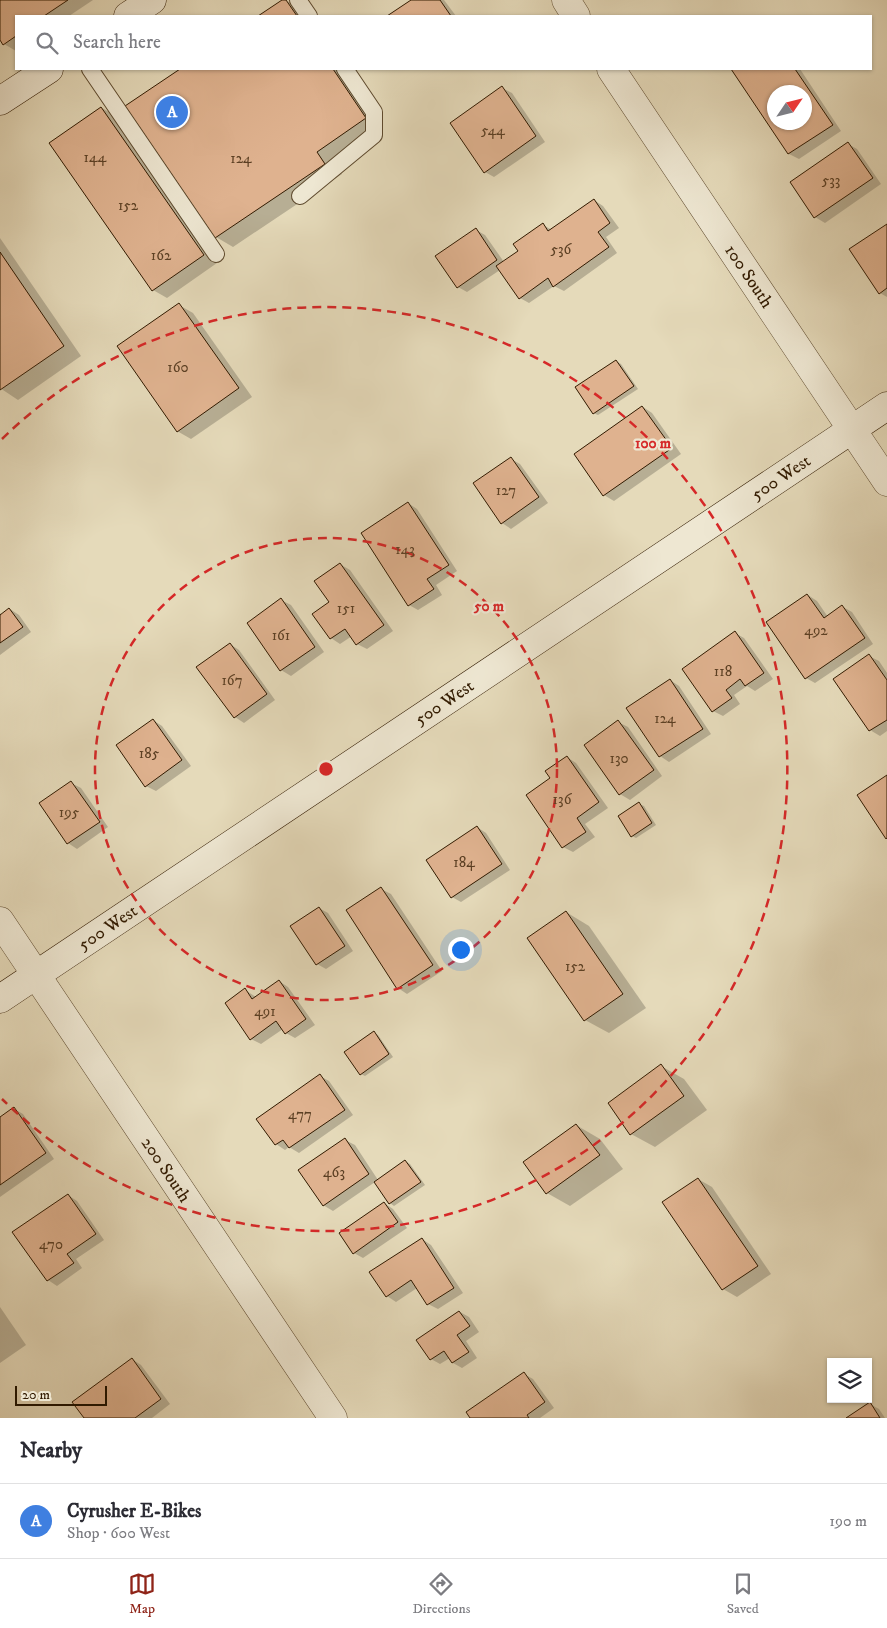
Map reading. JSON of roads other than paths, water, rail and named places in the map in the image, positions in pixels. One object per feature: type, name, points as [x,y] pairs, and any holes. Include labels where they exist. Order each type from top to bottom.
[{"type":"street","points":[[130,15],[152,0]]},
{"type":"street","points":[[566,0],[575,15]]},
{"type":"street","points":[[0,101],[47,70]]},
{"type":"street","name":"100 South","points":[[612,70],[887,482]]},
{"type":"street","name":"500 West","points":[[0,999],[887,406]]},
{"type":"street","name":"200 South","points":[[0,922],[333,1418]]},
{"type":"lane","points":[[298,0],[308,15]]},
{"type":"lane","points":[[91,70],[216,254]]},
{"type":"lane","points":[[300,196],[374,135],[374,112],[346,70]]},
{"type":"place","name":"Cyrusher E-Bikes","points":[[172,112]]}]
